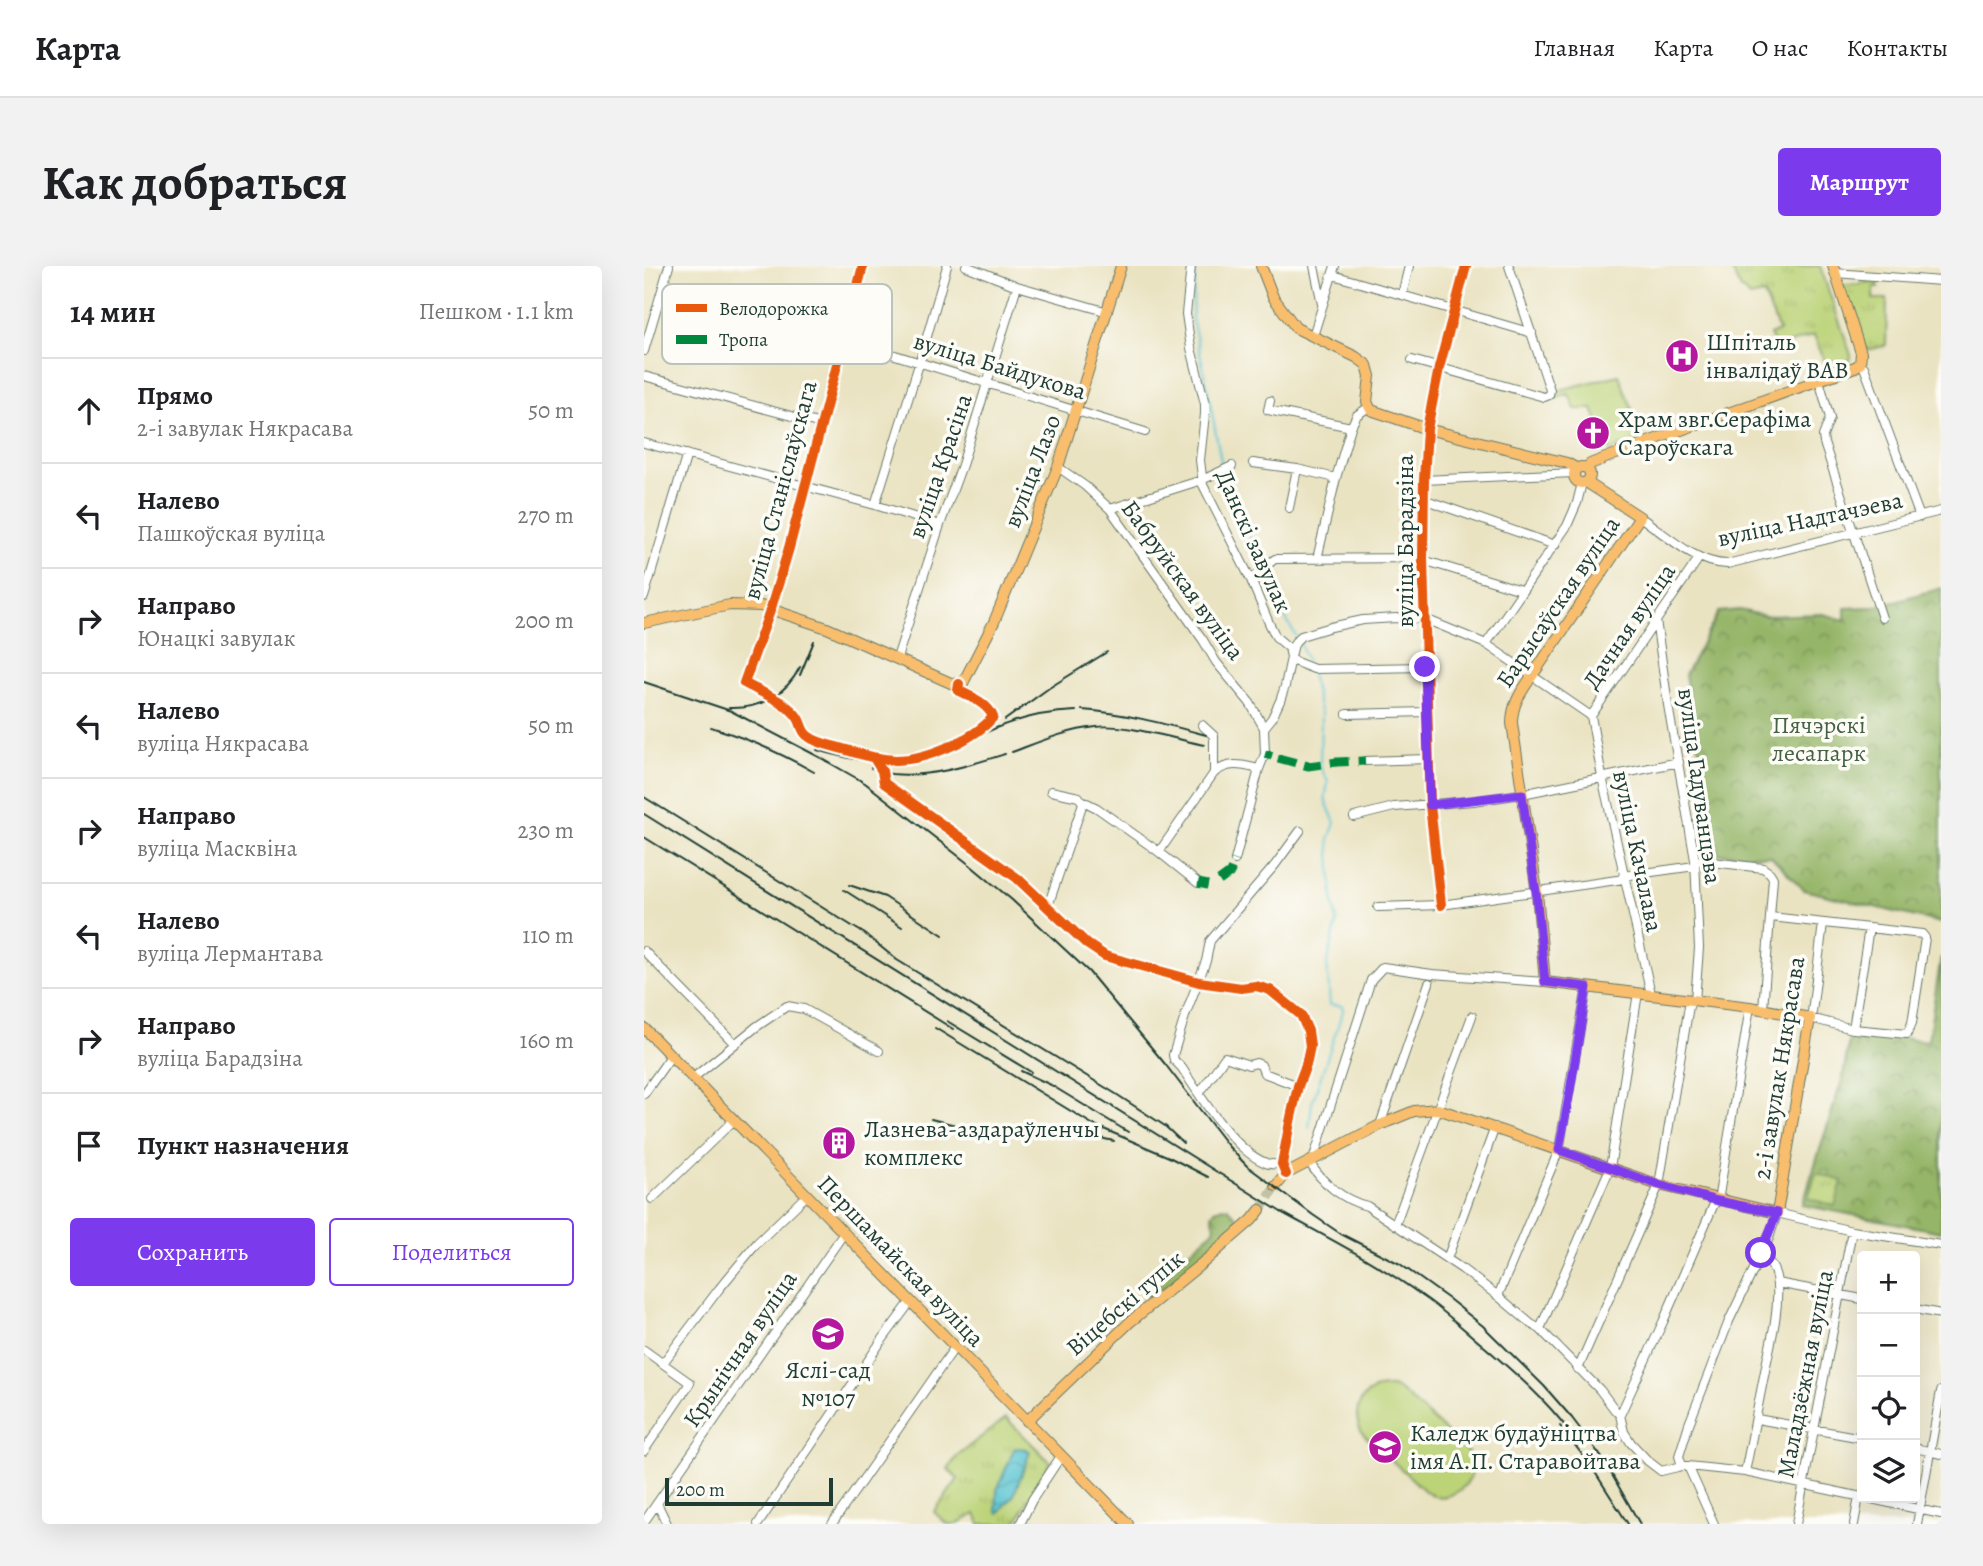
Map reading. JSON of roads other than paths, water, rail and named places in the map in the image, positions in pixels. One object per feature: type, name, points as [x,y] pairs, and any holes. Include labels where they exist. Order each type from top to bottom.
[{"type":"main road","name":"вуліца Лазо","points":[[961,684],[967,679],[994,622],[1058,467],[1121,266]]},
{"type":"main road","points":[[1261,266],[1269,289],[1296,328],[1367,365],[1370,376],[1367,402],[1376,413],[1427,429],[1567,463],[1590,475],[1584,483]]},
{"type":"main road","points":[[1578,470],[1860,364],[1861,353],[1834,270]]},
{"type":"main road","name":"вуліца Надтачэева","points":[[1584,483],[1640,517]]},
{"type":"main road","name":"Барысаўская вуліца","points":[[1545,982],[1512,711],[1532,676],[1640,517]]},
{"type":"main road","points":[[644,622],[730,605],[771,608],[827,628],[953,684],[961,684]]},
{"type":"main road","points":[[1545,982],[1750,1007],[1810,1018]]},
{"type":"main road","name":"2-і завулак Някрасава","points":[[1777,1213],[1810,1018]]},
{"type":"main road","name":"Першамайская вуліца","points":[[644,1028],[1128,1524]]},
{"type":"main road","points":[[1276,1186],[1284,1169],[1311,1161],[1380,1125],[1414,1111],[1438,1109],[1659,1185],[1777,1213]]},
{"type":"main road","name":"Віцебскі тупік","points":[[1027,1421],[1131,1321],[1206,1260],[1252,1220],[1259,1210]]},
{"type":"street","points":[[664,284],[669,266]]},
{"type":"street","name":"вуліца Станіслаўскага","points":[[858,284],[863,266]]},
{"type":"street","points":[[875,505],[947,266]]},
{"type":"street","points":[[966,266],[982,268],[1017,285],[1108,312]]},
{"type":"street","name":"Данскі завулак","points":[[1191,266],[1185,314],[1205,404],[1200,460],[1202,480],[1276,637],[1289,648],[1291,660]]},
{"type":"street","points":[[1314,266],[1322,304]]},
{"type":"street","points":[[1402,295],[1409,266]]},
{"type":"street","name":"вуліца Барадзіна","points":[[1441,905],[1430,805],[1423,499],[1427,429],[1439,368],[1466,266]]},
{"type":"street","points":[[1412,360],[1544,397],[1549,396],[1550,390],[1509,266]]},
{"type":"street","points":[[1313,336],[1334,270],[1402,295],[1532,333]]},
{"type":"street","points":[[1834,270],[1941,281]]},
{"type":"street","name":"вуліца Красіна","points":[[897,658],[962,465],[1017,285]]},
{"type":"street","points":[[644,351],[662,290]]},
{"type":"street","name":"вуліца Байдукова","points":[[892,354],[1144,432]]},
{"type":"street","name":"вуліца Станіслаўскага","points":[[837,364],[789,548],[744,683],[778,699],[798,718],[808,737],[874,758]]},
{"type":"street","points":[[1860,364],[1864,367],[1920,517]]},
{"type":"street","points":[[644,376],[821,424]]},
{"type":"street","points":[[1819,380],[1830,418],[1823,436],[1824,443],[1882,618]]},
{"type":"street","points":[[1270,401],[1268,410],[1351,427]]},
{"type":"street","points":[[1317,559],[1351,427],[1357,415],[1369,407]]},
{"type":"street","points":[[644,443],[940,525]]},
{"type":"street","points":[[644,597],[687,454]]},
{"type":"street","points":[[1253,463],[1336,478]]},
{"type":"street","points":[[1110,509],[1202,480],[1233,466]]},
{"type":"street","name":"Бабруйская вуліца","points":[[1058,467],[1085,486],[1110,509],[1264,727]]},
{"type":"street","points":[[1289,508],[1297,470]]},
{"type":"street","points":[[1424,480],[1578,470]]},
{"type":"street","points":[[1486,644],[1567,526],[1584,483]]},
{"type":"street","points":[[1423,499],[1555,545]]},
{"type":"street","name":"вуліца Надтачэева","points":[[1640,517],[1699,558],[1716,564],[1727,564],[1941,511]]},
{"type":"street","name":"Дачная вуліца","points":[[1591,716],[1699,558]]},
{"type":"street","points":[[1251,580],[1275,559],[1423,559],[1521,590]]},
{"type":"street","points":[[1235,860],[1265,754],[1264,727],[1280,701],[1295,642],[1301,636],[1363,620],[1425,619],[1486,644],[1591,716]]},
{"type":"street","name":"вуліца Гадуванцэва","points":[[1578,1370],[1659,1185],[1699,948],[1695,863],[1656,620]]},
{"type":"street","points":[[1291,660],[1314,669],[1425,667]]},
{"type":"street","points":[[874,758],[898,760],[935,752],[967,737],[989,722],[993,717],[992,713],[987,707],[958,690],[961,684]]},
{"type":"street","points":[[1347,714],[1427,712]]},
{"type":"street","name":"вуліца Качалава","points":[[1591,716],[1602,777],[1651,994]]},
{"type":"street","points":[[1202,725],[1214,736],[1214,773]]},
{"type":"street","points":[[874,758],[882,771],[884,783],[1017,878],[1087,944],[1105,956],[1199,982],[1241,988],[1256,986],[1270,990],[1301,1015],[1308,1031],[1310,1046],[1298,1086],[1284,1169],[1256,1157],[1230,1136],[1173,1055],[1199,982],[1206,961],[1210,941],[1275,865],[1300,831]]},
{"type":"street","points":[[1365,761],[1428,759]]},
{"type":"street","points":[[1354,817],[1394,807],[1522,794],[1679,762]]},
{"type":"street","points":[[1159,852],[1220,768],[1236,764],[1259,769]]},
{"type":"street","points":[[1048,906],[1082,806],[1079,796],[1051,792]]},
{"type":"street","points":[[1082,806],[1087,803],[1097,808],[1198,883]]},
{"type":"street","points":[[1378,907],[1441,905],[1536,892],[1695,863],[1763,868],[1773,878],[1763,1009]]},
{"type":"street","points":[[1771,917],[1922,934],[1925,938],[1912,1023],[1907,1034],[1853,1029],[1810,1018]]},
{"type":"street","name":"2-і завулак Някрасава","points":[[1810,1018],[1823,923]]},
{"type":"street","points":[[1853,1029],[1869,928]]},
{"type":"street","points":[[644,951],[735,1044]]},
{"type":"street","points":[[1545,982],[1432,974],[1383,967],[1371,980],[1311,1161],[1317,1174],[1341,1195],[1367,1206],[1447,1259],[1540,1329],[1600,1390],[1620,1415],[1624,1432],[1631,1443],[1661,1471],[1685,1466],[1745,1472],[1857,1497]]},
{"type":"street","points":[[1380,1125],[1429,983]]},
{"type":"street","points":[[1498,1296],[1559,1150],[1587,987]]},
{"type":"street","points":[[1540,1329],[1610,1168],[1639,993]]},
{"type":"street","points":[[694,1078],[787,1006],[804,1009],[879,1051]]},
{"type":"street","points":[[1620,1415],[1714,1204],[1718,1201],[1750,1007]]},
{"type":"street","points":[[1395,1225],[1472,1016]]},
{"type":"street","points":[[644,1094],[671,1056]]},
{"type":"street","points":[[1199,1094],[1225,1057],[1249,1065],[1256,1063],[1261,1065],[1264,1073],[1298,1086]]},
{"type":"street","points":[[652,1199],[734,1120]]},
{"type":"street","points":[[1447,1259],[1495,1127]]},
{"type":"street","points":[[663,1363],[757,1243],[807,1195]]},
{"type":"street","points":[[1777,1213],[1852,1231],[1941,1245]]},
{"type":"street","name":"2-і завулак Някрасава","points":[[1685,1466],[1679,1456],[1689,1424],[1729,1321],[1777,1213]]},
{"type":"street","name":"Маладзёжная вуліца","points":[[1796,1524],[1852,1231]]},
{"type":"street","name":"Крынічная вуліца","points":[[644,1522],[844,1233]]},
{"type":"street","points":[[1745,1472],[1773,1332],[1777,1283],[1771,1262],[1761,1253]]},
{"type":"street","points":[[1777,1283],[1857,1298]]},
{"type":"street","points":[[758,1524],[911,1301]]},
{"type":"street","points":[[1920,1310],[1941,1314]]},
{"type":"street","points":[[832,1524],[955,1347]]},
{"type":"street","points":[[644,1350],[690,1383],[646,1445]]},
{"type":"street","points":[[1917,1524],[1941,1391]]},
{"type":"street","points":[[1757,1419],[1857,1437]]},
{"type":"street","points":[[1920,1449],[1941,1454]]},
{"type":"street","points":[[1020,1524],[1032,1500],[1061,1456]]},
{"type":"street","points":[[1685,1466],[1714,1524]]},
{"type":"street","points":[[657,1503],[667,1524]]},
{"type":"street","points":[[1854,1524],[1858,1503]]},
{"type":"street","points":[[1890,1503],[1941,1514]]},
{"type":"water","points":[[1014,1449],[1030,1452],[1014,1495],[999,1513],[996,1511],[997,1490]]},
{"type":"waterway","points":[[1196,266],[1192,319],[1222,466]]},
{"type":"waterway","points":[[1225,474],[1260,562]]},
{"type":"waterway","points":[[1265,573],[1296,636]]},
{"type":"waterway","points":[[1299,641],[1307,661]]},
{"type":"waterway","points":[[1309,1128],[1312,1103],[1343,1011],[1342,1006],[1330,1005],[1327,964],[1337,922],[1329,839],[1335,823],[1325,799],[1328,782],[1320,766],[1321,715],[1310,670]]},
{"type":"tunnel","points":[[1260,1210],[1276,1186]]},
{"type":"railway","points":[[800,675],[814,641]]},
{"type":"railway","points":[[1005,720],[1049,688],[1107,652]]},
{"type":"railway","points":[[729,708],[751,706],[780,693],[800,667]]},
{"type":"railway","points":[[644,682],[731,711],[865,783],[1012,900],[1089,972],[1228,1146],[1247,1166],[1341,1234],[1400,1264],[1449,1299],[1483,1326],[1544,1386],[1603,1459],[1640,1524]]},
{"type":"railway","points":[[1082,710],[1129,716],[1206,735]]},
{"type":"railway","points":[[817,750],[875,762],[919,761],[1019,720],[1076,711]]},
{"type":"railway","points":[[1012,752],[1064,734],[1107,726],[1134,729],[1204,745]]},
{"type":"railway","points":[[711,727],[764,746],[814,772]]},
{"type":"railway","points":[[871,768],[892,774],[921,774],[950,770],[1005,754]]},
{"type":"railway","points":[[644,797],[865,934],[897,960],[1116,1094],[1165,1126],[1183,1143]]},
{"type":"railway","points":[[644,814],[1281,1212],[1407,1285],[1440,1309],[1508,1367],[1569,1431]]},
{"type":"railway","points":[[644,837],[953,1029]]},
{"type":"railway","points":[[849,885],[885,897],[943,935]]},
{"type":"railway","points":[[844,890],[902,927]]},
{"type":"railway","points":[[947,1021],[1031,1072]]},
{"type":"railway","points":[[935,1028],[1092,1124],[1208,1177]]},
{"type":"railway","points":[[1021,1071],[1051,1085],[1128,1132]]},
{"type":"railway","points":[[931,1119],[1003,1134],[1086,1135],[1114,1141]]},
{"type":"railway","points":[[1560,1426],[1591,1466],[1628,1524]]},
{"type":"place","name":"Шпіталь інвалідаў ВАВ","points":[[1682,356]]},
{"type":"place","name":"Храм звг.Серафіма Сароўскага","points":[[1593,433]]},
{"type":"place","name":"Лазнева-аздараўленчы комплекс","points":[[839,1143]]},
{"type":"place","name":"Яслі-сад №107","points":[[828,1334]]},
{"type":"place","name":"Каледж будаўніцтва імя А.П. Старавойтава","points":[[1385,1447]]},
{"type":"park label","name":"Пячэрскі лесапарк","points":[[1819,739]]}]
